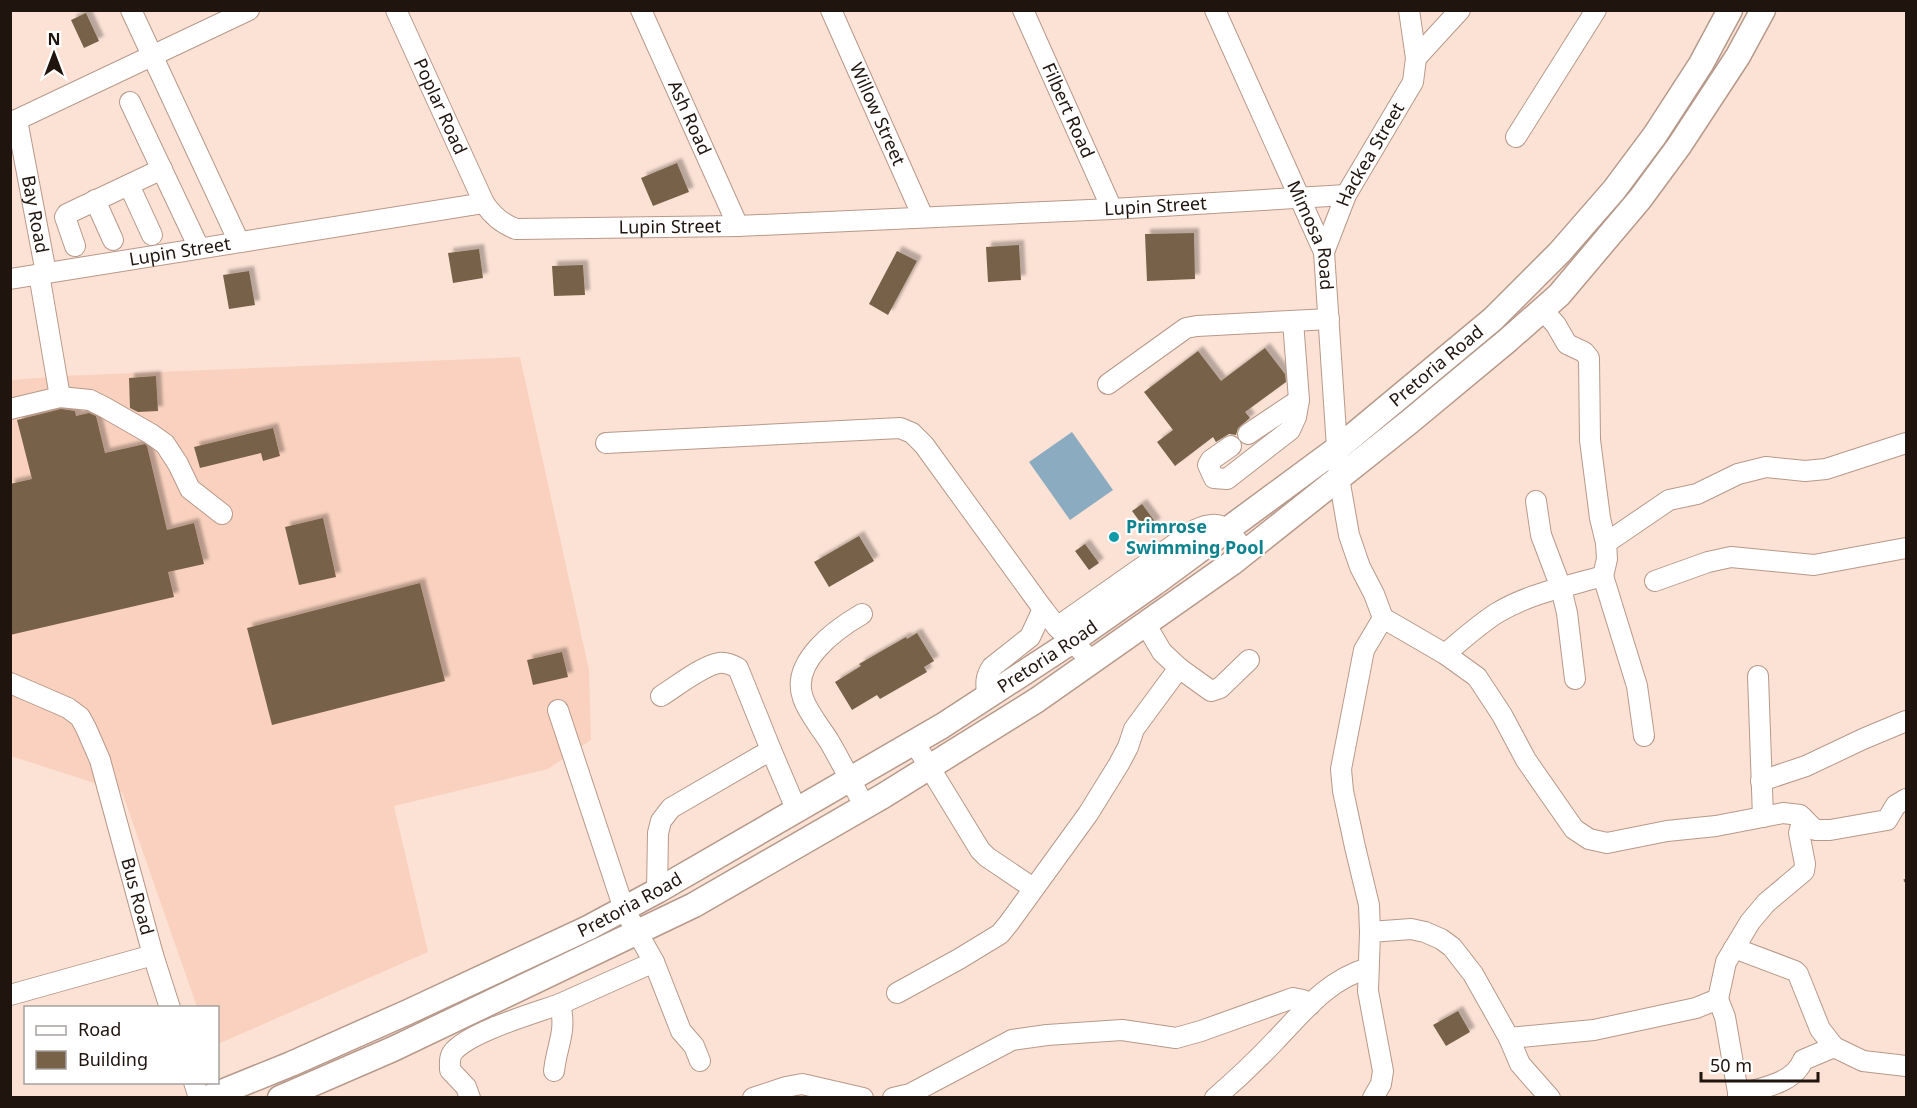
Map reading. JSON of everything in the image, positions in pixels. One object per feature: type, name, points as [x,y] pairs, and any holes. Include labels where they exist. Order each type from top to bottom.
[{"type":"main road","name":"Pretoria Road","points":[[207,1098],[408,1012],[624,909],[915,742],[987,695],[1064,635],[1155,583],[1338,448],[1493,319],[1560,252],[1614,190],[1655,135],[1701,64],[1730,10]]},
{"type":"main road","name":"Pretoria Road","points":[[280,1098],[393,1049],[694,905],[865,806],[1037,700],[1246,553],[1472,371],[1559,295],[1614,231],[1704,111],[1763,10]]},
{"type":"main road","points":[[1592,215],[1614,231]]},
{"type":"street","points":[[131,10],[239,242]]},
{"type":"street","points":[[14,122],[249,10]]},
{"type":"street","name":"Poplar Road","points":[[396,10],[484,203]]},
{"type":"street","name":"Ash Road","points":[[641,10],[738,226]]},
{"type":"street","name":"Willow Street","points":[[831,10],[923,217]]},
{"type":"street","name":"Filbert Road","points":[[1023,10],[1112,209]]},
{"type":"street","name":"Mimosa Road","points":[[1215,10],[1324,252],[1339,478],[1349,535],[1360,567],[1383,618]]},
{"type":"street","points":[[1409,10],[1416,58]]},
{"type":"street","points":[[1416,58],[1460,10]]},
{"type":"street","points":[[1516,137],[1596,10]]},
{"type":"street","name":"Hackea Street","points":[[1324,252],[1346,195],[1413,82],[1416,58]]},
{"type":"street","points":[[130,102],[199,248]]},
{"type":"street","name":"Bay Road","points":[[14,122],[43,274],[60,397]]},
{"type":"street","points":[[75,246],[65,217],[67,214],[162,169]]},
{"type":"street","points":[[129,184],[152,235]]},
{"type":"street","name":"Lupin Street","points":[[10,279],[484,203],[490,213],[509,226],[524,230],[738,226],[1112,209],[1346,195]]},
{"type":"street","points":[[95,200],[113,240]]},
{"type":"street","points":[[1542,310],[1556,325],[1567,344],[1584,352],[1589,358],[1590,440],[1600,518],[1606,543],[1607,559],[1603,576],[1637,686],[1644,736]]},
{"type":"street","points":[[1108,384],[1186,328],[1329,320]]},
{"type":"street","points":[[1231,446],[1211,460],[1208,465],[1214,478],[1227,479],[1290,430],[1296,417],[1299,400],[1293,321]]},
{"type":"street","points":[[10,409],[60,397],[90,400],[165,444],[190,489],[222,514]]},
{"type":"street","points":[[1248,434],[1299,400]]},
{"type":"street","points":[[606,443],[900,428],[908,430],[924,445],[1043,609],[1064,635],[1093,662]]},
{"type":"street","points":[[1606,543],[1669,500],[1697,494],[1738,474],[1766,467],[1805,471],[1826,469],[1906,443]]},
{"type":"street","points":[[1536,501],[1541,535],[1561,588],[1571,636],[1575,679]]},
{"type":"street","points":[[1227,528],[1246,553]]},
{"type":"street","points":[[1655,581],[1708,562],[1731,557],[1814,565],[1906,548]]},
{"type":"street","points":[[1446,654],[1483,622],[1500,612],[1561,588],[1603,576]]},
{"type":"street","points":[[987,695],[987,673],[1030,637],[1043,609]]},
{"type":"street","points":[[862,614],[838,628],[809,658],[800,682],[803,698],[865,806]]},
{"type":"street","points":[[1373,1098],[1381,1084],[1383,1071],[1368,991],[1369,905],[1350,825],[1341,769],[1364,650],[1383,618],[1446,654],[1477,677],[1502,715],[1546,792],[1574,829],[1589,839],[1607,843],[1667,831],[1716,826],[1792,813],[1800,815],[1812,828],[1820,831],[1897,821],[1896,805],[1906,799]]},
{"type":"street","points":[[1146,625],[1162,652],[1179,668],[1211,691],[1220,688],[1249,660]]},
{"type":"street","points":[[661,696],[709,667],[728,663],[738,668],[797,811]]},
{"type":"street","points":[[897,993],[1000,934],[1088,814],[1119,764],[1134,729],[1179,668]]},
{"type":"street","points":[[1758,676],[1763,817]]},
{"type":"street","name":"Bus Road","points":[[10,683],[68,708],[80,717],[100,760],[153,955],[169,1006]]},
{"type":"street","points":[[558,710],[624,909],[654,962],[681,1031],[694,1046],[700,1061]]},
{"type":"street","points":[[1761,781],[1806,766],[1906,721]]},
{"type":"street","points":[[915,742],[980,850],[1034,888]]},
{"type":"street","points":[[657,891],[658,833],[661,821],[671,808],[771,750]]},
{"type":"street","points":[[1803,818],[1799,833],[1805,864],[1804,871],[1755,915],[1726,962],[1718,999],[1725,1017],[1738,1096],[1780,1083],[1802,1065],[1803,1060],[1834,1047]]},
{"type":"street","points":[[1370,932],[1412,929],[1441,939],[1452,947],[1473,974],[1509,1038],[1520,1064],[1550,1098]]},
{"type":"street","points":[[1734,948],[1795,970],[1820,1029],[1834,1047],[1863,1061],[1906,1066]]},
{"type":"street","points":[[10,995],[153,955]]},
{"type":"street","points":[[470,1098],[466,1087],[450,1070],[451,1055],[469,1040],[560,1004],[654,962]]},
{"type":"street","points":[[1215,1098],[1236,1080],[1323,991],[1349,974],[1368,968]]},
{"type":"street","points":[[893,1098],[910,1094],[1012,1040],[1047,1035],[1122,1030],[1176,1038],[1293,998],[1303,1000],[1310,1005]]},
{"type":"street","points":[[1509,1038],[1594,1030],[1696,1008],[1718,999]]},
{"type":"street","points":[[554,1071],[564,1021],[560,1004]]},
{"type":"street","points":[[481,1007],[492,1029]]},
{"type":"street","points":[[753,1098],[802,1084],[863,1098]]},
{"type":"path","points":[[1905,879],[1906,884]]},
{"type":"shaded area","points":[[520,357],[589,670],[591,740],[548,769],[394,806],[428,952],[219,1044],[219,1006],[197,1006],[122,792],[11,756],[11,380]]},
{"type":"water","points":[[1072,432],[1113,490],[1070,520],[1029,462]]},
{"type":"building","points":[[86,13],[99,41],[84,48],[71,20]]},
{"type":"building","points":[[677,163],[689,192],[653,206],[641,178]]},
{"type":"building","points":[[1194,233],[1195,279],[1147,281],[1145,234]]},
{"type":"building","points":[[1019,245],[1021,280],[988,282],[986,247]]},
{"type":"building","points":[[479,249],[483,278],[453,283],[448,253]]},
{"type":"building","points":[[897,251],[917,261],[888,315],[869,304]]},
{"type":"building","points":[[583,265],[585,295],[554,296],[552,266]]},
{"type":"building","points":[[249,271],[255,305],[229,309],[223,275]]},
{"type":"building","points":[[1265,348],[1285,374],[1286,382],[1245,412],[1250,418],[1238,428],[1236,435],[1229,434],[1216,442],[1213,437],[1175,466],[1157,442],[1173,430],[1144,392],[1198,351],[1221,381]]},
{"type":"building","points":[[156,376],[158,411],[138,412],[130,408],[129,378]]},
{"type":"building","points":[[61,409],[75,411],[76,416],[89,413],[96,416],[105,453],[145,444],[147,446],[167,530],[194,523],[204,564],[168,572],[174,597],[10,635],[10,484],[32,479],[17,420]]},
{"type":"building","points":[[273,428],[280,456],[263,461],[261,453],[200,468],[194,447]]},
{"type":"building","points":[[1142,504],[1156,523],[1146,530],[1132,511]]},
{"type":"building","points":[[323,518],[336,577],[299,585],[285,527]]},
{"type":"building","points":[[859,536],[874,561],[829,587],[814,562]]},
{"type":"building","points":[[1085,544],[1099,563],[1089,570],[1075,551]]},
{"type":"building","points":[[420,583],[445,681],[272,725],[247,628]]},
{"type":"building","points":[[917,633],[934,661],[924,667],[927,672],[880,699],[877,695],[852,710],[835,682],[861,666],[859,664]]},
{"type":"building","points":[[562,652],[568,677],[533,685],[527,660]]},
{"type":"building","points":[[1458,1011],[1470,1032],[1446,1046],[1433,1025]]},
{"type":"place","name":"Primrose Swimming Pool","points":[[1114,537]]}]
